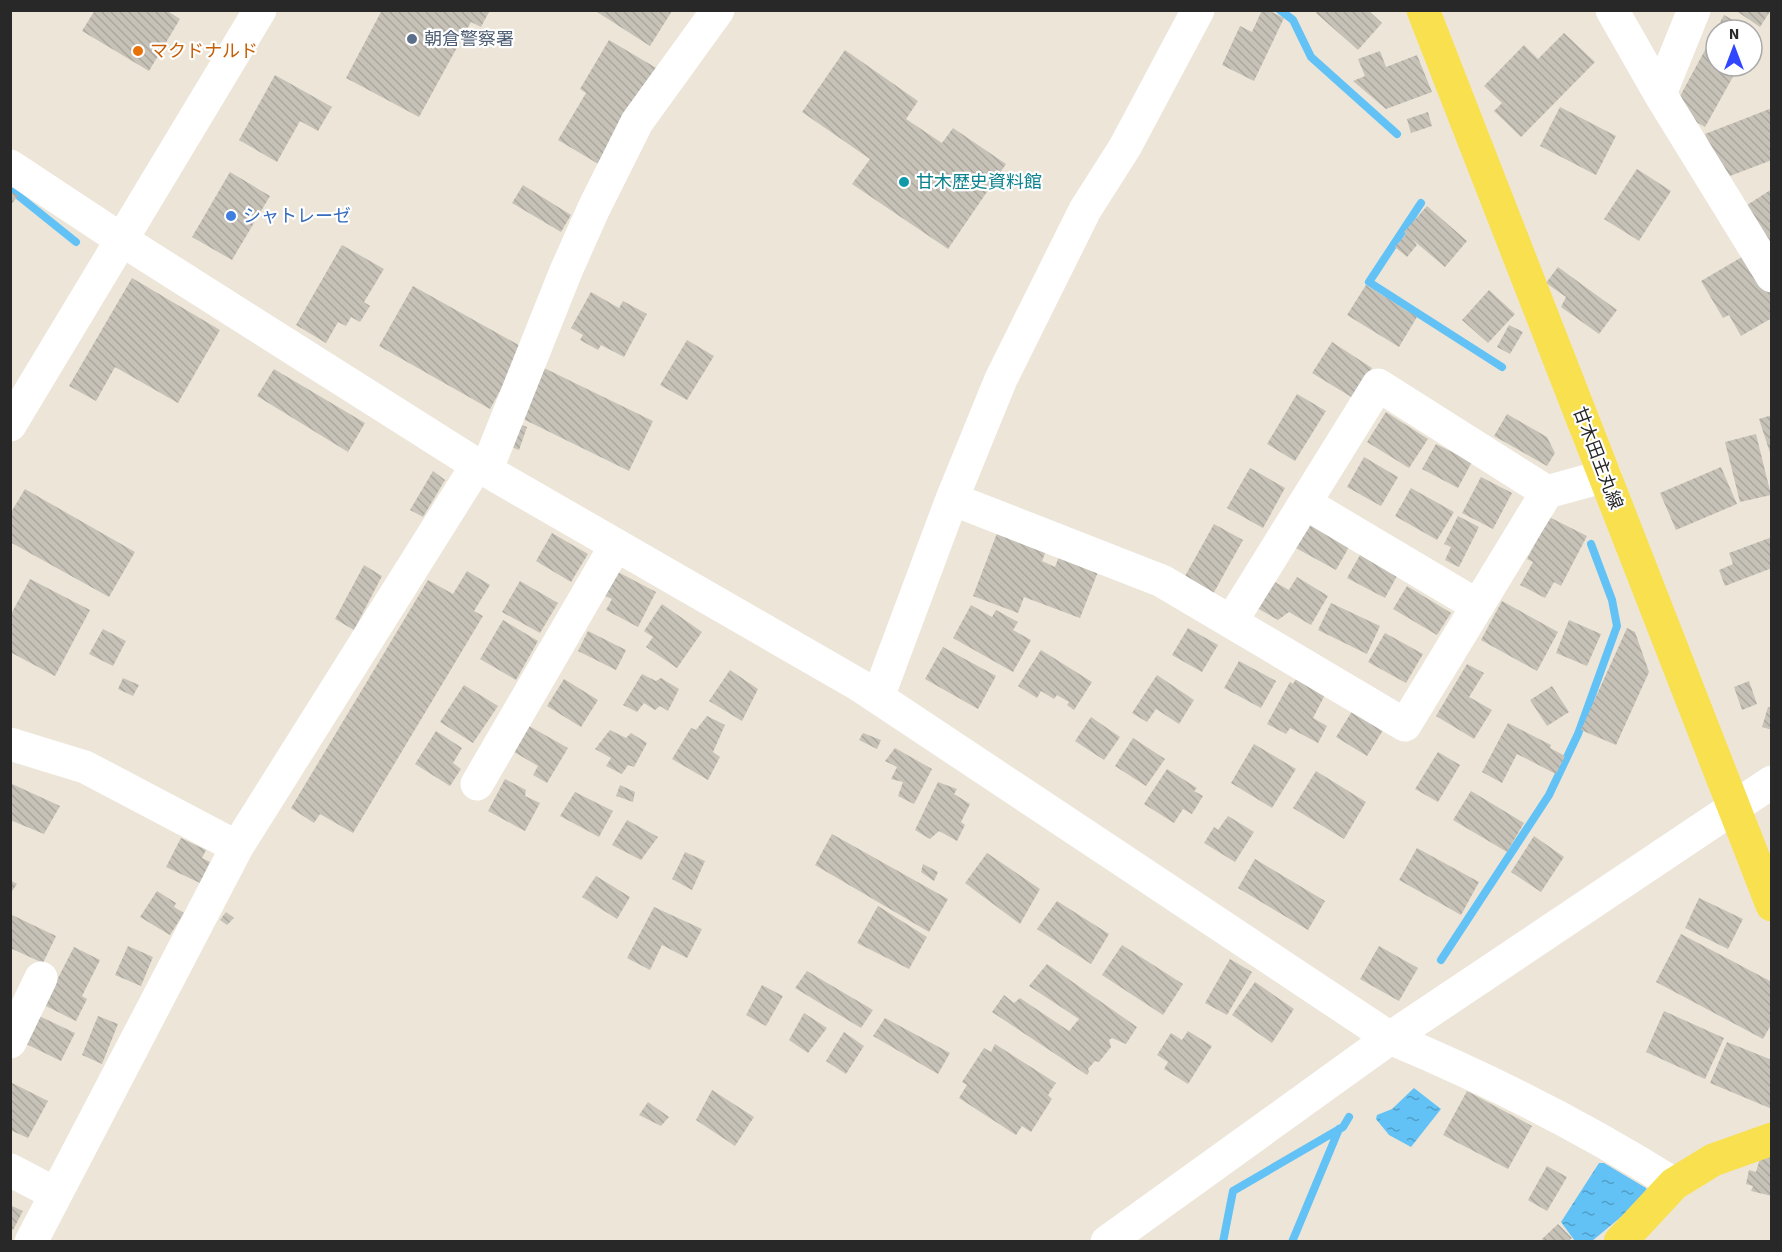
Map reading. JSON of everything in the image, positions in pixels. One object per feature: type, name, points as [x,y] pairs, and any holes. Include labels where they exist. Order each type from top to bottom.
[{"type":"main road","name":"甘木田主丸線","points":[[1423,10],[1772,905]]},
{"type":"main road","points":[[1620,1242],[1674,1184],[1713,1160],[1772,1139]]},
{"type":"street","points":[[10,425],[260,10]]},
{"type":"street","points":[[31,1242],[237,847],[482,468],[594,208],[637,122],[718,10]]},
{"type":"street","points":[[878,697],[952,500],[1001,379],[1085,210],[1125,147],[1198,10]]},
{"type":"street","points":[[1612,10],[1660,94],[1772,276]]},
{"type":"street","points":[[1660,94],[1694,10]]},
{"type":"street","points":[[10,166],[122,240],[482,468],[878,697],[1390,1038],[1448,1062],[1614,1146],[1674,1184]]},
{"type":"street","points":[[1231,622],[1378,385],[1547,492]]},
{"type":"street","points":[[952,500],[1162,581],[1404,724],[1547,492],[1605,476]]},
{"type":"street","points":[[1305,503],[1478,606]]},
{"type":"street","points":[[477,784],[616,545]]},
{"type":"street","points":[[10,744],[85,767],[237,847]]},
{"type":"street","points":[[1107,1242],[1390,1038],[1772,782]]},
{"type":"street","points":[[10,1042],[41,978]]},
{"type":"street","points":[[10,1170],[56,1194]]},
{"type":"water","points":[[1414,1088],[1441,1109],[1411,1147],[1389,1135],[1376,1119],[1377,1115],[1392,1109]]},
{"type":"water","points":[[1599,1163],[1604,1163],[1646,1188],[1647,1191],[1645,1197],[1592,1241],[1575,1241],[1561,1222]]},
{"type":"building","name":"マクドナルド","points":[[95,10],[166,10],[180,19],[149,71],[82,31]]},
{"type":"building","points":[[382,10],[490,10],[481,27],[471,22],[419,117],[346,78]]},
{"type":"building","points":[[594,10],[670,10],[672,11],[650,46]]},
{"type":"building","points":[[1262,10],[1268,10],[1284,18],[1254,81],[1222,65],[1240,26],[1252,32]]},
{"type":"building","points":[[1318,10],[1368,10],[1382,23],[1358,50],[1316,13]]},
{"type":"building","points":[[1735,10],[1771,10],[1764,21],[1764,18],[1747,18]]},
{"type":"building","points":[[1564,33],[1595,62],[1521,137],[1494,111],[1502,103],[1484,86],[1524,45],[1538,59]]},
{"type":"building","points":[[609,40],[658,69],[600,165],[558,140],[586,93],[580,89]]},
{"type":"building","points":[[845,50],[918,101],[906,119],[942,143],[953,128],[1006,164],[948,249],[852,184],[870,159],[802,112]]},
{"type":"building","points":[[1380,51],[1386,67],[1417,55],[1432,92],[1386,109],[1353,81],[1365,76],[1358,59]]},
{"type":"building","points":[[1704,52],[1704,78],[1732,78],[1705,127],[1673,109]]},
{"type":"building","points":[[275,75],[332,107],[318,131],[300,121],[277,162],[239,140]]},
{"type":"building","points":[[1560,107],[1616,136],[1596,175],[1540,146]]},
{"type":"building","points":[[1772,108],[1772,160],[1722,179],[1705,134]]},
{"type":"building","points":[[1428,112],[1432,126],[1411,133],[1407,119]]},
{"type":"building","points":[[1637,169],[1671,191],[1639,241],[1604,219]]},
{"type":"building","name":"シャトレーゼ","points":[[230,172],[270,196],[232,260],[192,237]]},
{"type":"building","points":[[523,185],[571,215],[561,232],[512,203]]},
{"type":"building","points":[[1772,189],[1772,246],[1744,207]]},
{"type":"building","points":[[10,191],[18,196],[10,206]]},
{"type":"building","points":[[1427,206],[1467,241],[1445,267],[1413,240],[1417,245],[1407,257],[1395,247],[1406,234],[1404,232]]},
{"type":"building","points":[[342,245],[384,269],[364,302],[370,306],[360,322],[351,317],[346,326],[338,322],[326,343],[296,325]]},
{"type":"building","points":[[1747,254],[1772,295],[1772,318],[1741,336],[1729,315],[1723,318],[1701,281]]},
{"type":"building","points":[[1558,267],[1617,310],[1599,334],[1561,307],[1566,297],[1546,283]]},
{"type":"building","points":[[132,278],[220,330],[178,403],[115,367],[96,401],[69,386]]},
{"type":"building","points":[[1366,285],[1417,317],[1399,347],[1347,315]]},
{"type":"building","points":[[413,286],[524,348],[490,409],[379,346]]},
{"type":"building","points":[[1489,290],[1515,314],[1488,343],[1462,320]]},
{"type":"building","points":[[591,292],[619,308],[623,301],[647,314],[624,357],[601,345],[598,350],[580,340],[583,335],[571,328]]},
{"type":"building","points":[[1509,325],[1523,332],[1510,354],[1497,347]]},
{"type":"building","points":[[687,340],[714,356],[687,400],[660,385]]},
{"type":"building","points":[[1332,342],[1372,368],[1353,398],[1312,373]]},
{"type":"building","points":[[544,368],[653,421],[629,471],[519,417]]},
{"type":"building","points":[[274,369],[365,423],[348,452],[257,396]]},
{"type":"building","points":[[1297,394],[1326,411],[1295,461],[1267,444]]},
{"type":"building","points":[[1386,412],[1428,439],[1409,468],[1367,442]]},
{"type":"building","points":[[1507,414],[1547,437],[1555,453],[1547,466],[1494,436]]},
{"type":"building","points":[[1772,415],[1772,456],[1771,456],[1759,419]]},
{"type":"building","points":[[517,423],[527,427],[519,450],[509,446]]},
{"type":"building","points":[[1756,434],[1771,495],[1740,502],[1725,442]]},
{"type":"building","points":[[1436,444],[1472,462],[1458,488],[1422,469]]},
{"type":"building","points":[[1364,457],[1398,477],[1381,506],[1347,487]]},
{"type":"building","points":[[1721,467],[1737,504],[1676,530],[1660,493]]},
{"type":"building","points":[[1250,468],[1285,488],[1263,528],[1227,508]]},
{"type":"building","points":[[433,471],[445,480],[423,517],[410,510]]},
{"type":"building","points":[[1481,477],[1512,493],[1493,529],[1462,513]]},
{"type":"building","points":[[1411,488],[1454,512],[1437,540],[1395,516]]},
{"type":"building","points":[[25,489],[135,552],[109,597],[10,542],[10,514]]},
{"type":"building","points":[[1458,516],[1479,527],[1459,567],[1445,560],[1451,547],[1444,544]]},
{"type":"building","points":[[1549,517],[1587,536],[1561,586],[1554,582],[1545,598],[1520,585],[1533,562],[1527,559]]},
{"type":"building","points":[[1308,523],[1349,547],[1336,570],[1294,547]]},
{"type":"building","points":[[1214,524],[1243,540],[1213,594],[1184,578]]},
{"type":"building","points":[[999,528],[1048,546],[1042,561],[1055,567],[1062,549],[1101,564],[1080,618],[1024,597],[1018,613],[973,596]]},
{"type":"building","points":[[552,533],[588,554],[571,582],[536,561]]},
{"type":"building","points":[[1772,537],[1772,568],[1725,586],[1719,570],[1733,564],[1729,553]]},
{"type":"building","points":[[1360,555],[1397,576],[1385,598],[1347,578]]},
{"type":"building","points":[[364,565],[382,576],[354,630],[335,619]]},
{"type":"building","points":[[467,571],[490,585],[474,611],[483,616],[353,833],[320,814],[314,823],[291,808],[428,580],[453,594]]},
{"type":"building","points":[[616,571],[656,592],[638,627],[606,610],[612,599],[603,595]]},
{"type":"building","points":[[1297,577],[1328,596],[1311,625],[1289,612],[1278,620],[1257,608],[1273,581],[1289,590]]},
{"type":"building","points":[[30,579],[90,610],[55,676],[10,652],[10,616]]},
{"type":"building","points":[[520,581],[558,603],[540,633],[502,612]]},
{"type":"building","points":[[1407,586],[1451,613],[1437,635],[1393,609]]},
{"type":"building","points":[[1502,601],[1558,632],[1537,671],[1481,640]]},
{"type":"building","points":[[1331,603],[1380,626],[1367,654],[1318,630]]},
{"type":"building","points":[[662,604],[702,632],[677,668],[646,647],[653,637],[644,631]]},
{"type":"building","points":[[971,605],[992,617],[996,610],[1018,622],[1013,630],[1031,640],[1013,672],[953,638]]},
{"type":"building","points":[[503,620],[538,641],[516,680],[480,659]]},
{"type":"building","points":[[1569,620],[1601,634],[1587,666],[1556,653]]},
{"type":"building","points":[[1188,628],[1218,645],[1202,672],[1172,655]]},
{"type":"building","points":[[1627,628],[1635,632],[1649,672],[1616,745],[1581,730]]},
{"type":"building","points":[[103,629],[126,641],[113,666],[89,654]]},
{"type":"building","points":[[588,631],[626,650],[616,670],[578,651]]},
{"type":"building","points":[[1385,633],[1423,654],[1406,683],[1368,662]]},
{"type":"building","points":[[943,647],[996,676],[978,709],[925,679]]},
{"type":"building","points":[[1041,650],[1092,682],[1074,710],[1067,705],[1069,702],[1057,695],[1054,699],[1041,691],[1037,698],[1018,686]]},
{"type":"building","points":[[1239,661],[1276,681],[1261,708],[1224,688]]},
{"type":"building","points":[[1467,664],[1484,673],[1469,697],[1492,710],[1474,739],[1436,716]]},
{"type":"building","points":[[730,670],[758,689],[742,721],[709,701]]},
{"type":"building","points":[[1300,672],[1329,687],[1313,718],[1327,726],[1318,743],[1290,728],[1286,734],[1267,724],[1290,682],[1293,684]]},
{"type":"building","points":[[642,674],[656,681],[661,678],[679,689],[668,711],[660,706],[655,710],[644,703],[637,712],[623,705]]},
{"type":"building","points":[[1157,675],[1194,700],[1179,724],[1156,709],[1147,722],[1132,713]]},
{"type":"building","points":[[123,678],[139,685],[133,696],[118,689]]},
{"type":"building","points":[[564,679],[598,700],[581,727],[547,706]]},
{"type":"building","points":[[1749,681],[1757,704],[1742,710],[1734,687]]},
{"type":"building","points":[[464,685],[498,706],[473,743],[440,722]]},
{"type":"building","points":[[1552,686],[1569,712],[1547,726],[1530,700]]},
{"type":"building","points":[[1768,707],[1772,708],[1772,730],[1762,727]]},
{"type":"building","points":[[1354,708],[1385,727],[1367,756],[1336,737]]},
{"type":"building","points":[[707,716],[725,725],[713,752],[720,757],[708,780],[672,759],[691,728],[696,730]]},
{"type":"building","points":[[1091,717],[1120,737],[1104,760],[1075,741]]},
{"type":"building","points":[[1508,723],[1551,745],[1550,748],[1565,756],[1556,774],[1517,754],[1502,783],[1482,772]]},
{"type":"building","points":[[529,726],[568,748],[547,783],[533,775],[538,766],[514,752]]},
{"type":"building","points":[[610,730],[626,738],[631,733],[647,743],[634,767],[628,765],[622,774],[606,766],[611,758],[595,749]]},
{"type":"building","points":[[436,731],[462,748],[453,763],[461,769],[450,786],[415,764]]},
{"type":"building","points":[[863,733],[881,740],[877,749],[859,740]]},
{"type":"building","points":[[1133,738],[1165,759],[1146,786],[1115,766]]},
{"type":"building","points":[[1254,744],[1296,769],[1272,808],[1231,783]]},
{"type":"building","points":[[895,748],[932,769],[914,804],[898,796],[903,782],[891,779],[897,767],[885,761]]},
{"type":"building","points":[[1438,752],[1460,765],[1438,802],[1415,789]]},
{"type":"building","points":[[1167,769],[1197,788],[1194,791],[1203,796],[1192,814],[1183,809],[1174,823],[1144,804]]},
{"type":"building","points":[[1316,771],[1366,802],[1344,839],[1293,808]]},
{"type":"building","points":[[505,779],[526,790],[525,796],[540,803],[525,831],[488,811]]},
{"type":"building","points":[[938,782],[957,789],[954,794],[970,804],[961,822],[965,825],[957,841],[939,831],[930,839],[915,830]]},
{"type":"building","points":[[10,783],[60,806],[44,834],[10,820]]},
{"type":"building","points":[[620,785],[635,792],[633,802],[616,796]]},
{"type":"building","points":[[1471,791],[1524,823],[1507,852],[1453,820]]},
{"type":"building","points":[[575,792],[613,811],[599,837],[560,816]]},
{"type":"building","points":[[1228,816],[1254,832],[1235,862],[1204,843],[1214,827],[1218,830]]},
{"type":"building","points":[[627,820],[658,837],[641,860],[612,845]]},
{"type":"building","points":[[832,834],[948,899],[929,932],[815,865]]},
{"type":"building","points":[[1534,836],[1564,857],[1541,892],[1511,872]]},
{"type":"building","points":[[181,838],[206,850],[202,858],[210,862],[200,883],[166,867]]},
{"type":"building","points":[[1417,848],[1479,882],[1461,915],[1399,880]]},
{"type":"building","points":[[685,852],[705,861],[692,890],[672,879]]},
{"type":"building","points":[[987,853],[1040,889],[1020,924],[965,883]]},
{"type":"building","points":[[1255,859],[1325,901],[1308,930],[1238,888]]},
{"type":"building","points":[[923,864],[938,872],[934,881],[921,872]]},
{"type":"building","points":[[596,876],[630,897],[617,919],[582,897]]},
{"type":"building","points":[[10,880],[17,884],[10,894]]},
{"type":"building","points":[[157,891],[176,903],[174,907],[184,913],[170,935],[140,917]]},
{"type":"building","points":[[1699,898],[1743,919],[1728,949],[1685,928]]},
{"type":"building","points":[[1057,901],[1109,934],[1091,964],[1037,929]]},
{"type":"building","points":[[878,906],[927,937],[909,969],[857,943]]},
{"type":"building","points":[[654,907],[702,929],[687,958],[662,945],[650,970],[627,958]]},
{"type":"building","points":[[226,912],[234,918],[227,925],[220,920]]},
{"type":"building","points":[[10,914],[56,936],[43,963],[10,948]]},
{"type":"building","points":[[1681,934],[1772,982],[1772,1023],[1763,1039],[1656,982]]},
{"type":"building","points":[[1122,945],[1183,984],[1163,1015],[1102,975]]},
{"type":"building","points":[[128,946],[153,957],[141,986],[115,975]]},
{"type":"building","points":[[1379,946],[1418,968],[1399,1001],[1360,979]]},
{"type":"building","points":[[74,947],[100,960],[82,996],[87,999],[76,1021],[44,1005]]},
{"type":"building","points":[[1230,959],[1252,972],[1227,1015],[1205,1003]]},
{"type":"building","points":[[1047,964],[1137,1027],[1126,1044],[1112,1038],[1109,1040],[1111,1047],[1099,1062],[1095,1061],[1088,1069],[1087,1075],[992,1012],[1004,995],[1014,1003],[1020,998],[1069,1031],[1079,1019],[1029,986]]},
{"type":"building","points":[[807,971],[873,1010],[861,1028],[795,988]]},
{"type":"building","points":[[1255,982],[1294,1009],[1272,1043],[1232,1015]]},
{"type":"building","points":[[762,985],[783,996],[766,1026],[746,1015]]},
{"type":"building","points":[[1664,1011],[1724,1038],[1705,1079],[1646,1052]]},
{"type":"building","points":[[804,1013],[827,1028],[808,1053],[789,1040]]},
{"type":"building","points":[[37,1015],[75,1033],[61,1061],[24,1043]]},
{"type":"building","points":[[98,1016],[118,1024],[102,1064],[82,1055]]},
{"type":"building","points":[[885,1018],[950,1053],[938,1074],[873,1036]]},
{"type":"building","points":[[1188,1031],[1212,1046],[1188,1084],[1164,1069],[1168,1062],[1157,1055],[1171,1033],[1182,1040]]},
{"type":"building","points":[[844,1032],[864,1046],[846,1074],[826,1061]]},
{"type":"building","points":[[1727,1042],[1772,1060],[1772,1109],[1710,1083]]},
{"type":"building","points":[[995,1044],[1056,1083],[1048,1095],[1052,1099],[1031,1132],[1022,1126],[1016,1135],[959,1098],[967,1085],[962,1082],[984,1048],[991,1052]]},
{"type":"building","points":[[10,1082],[48,1101],[28,1138],[10,1130]]},
{"type":"building","points":[[712,1090],[754,1117],[735,1146],[696,1120]]},
{"type":"building","points":[[1467,1091],[1532,1126],[1508,1169],[1443,1135]]},
{"type":"building","points":[[648,1102],[669,1117],[661,1126],[639,1115]]},
{"type":"building","points":[[1761,1155],[1772,1158],[1772,1196],[1751,1191],[1753,1186],[1746,1184],[1749,1170],[1756,1172]]},
{"type":"building","points":[[1547,1166],[1567,1177],[1547,1211],[1528,1200]]},
{"type":"building","points":[[10,1205],[23,1211],[13,1230],[10,1228]]},
{"type":"building","points":[[1558,1224],[1572,1238],[1568,1242],[1544,1242],[1542,1239]]},
{"type":"waterway","points":[[1280,10],[1293,20],[1311,57],[1397,134]]},
{"type":"waterway","points":[[10,189],[76,242]]},
{"type":"waterway","points":[[1421,203],[1369,282],[1502,367]]},
{"type":"waterway","points":[[1441,960],[1549,795],[1578,734],[1617,626],[1612,600],[1591,544]]},
{"type":"waterway","points":[[1223,1242],[1233,1191],[1343,1127],[1349,1117]]},
{"type":"waterway","points":[[1292,1242],[1339,1129]]},
{"type":"place","name":"朝倉警察署","points":[[412,39]]},
{"type":"place","name":"マクドナルド","points":[[138,51]]},
{"type":"place","name":"甘木歴史資料館","points":[[904,182]]},
{"type":"place","name":"シャトレーゼ","points":[[231,216]]}]
